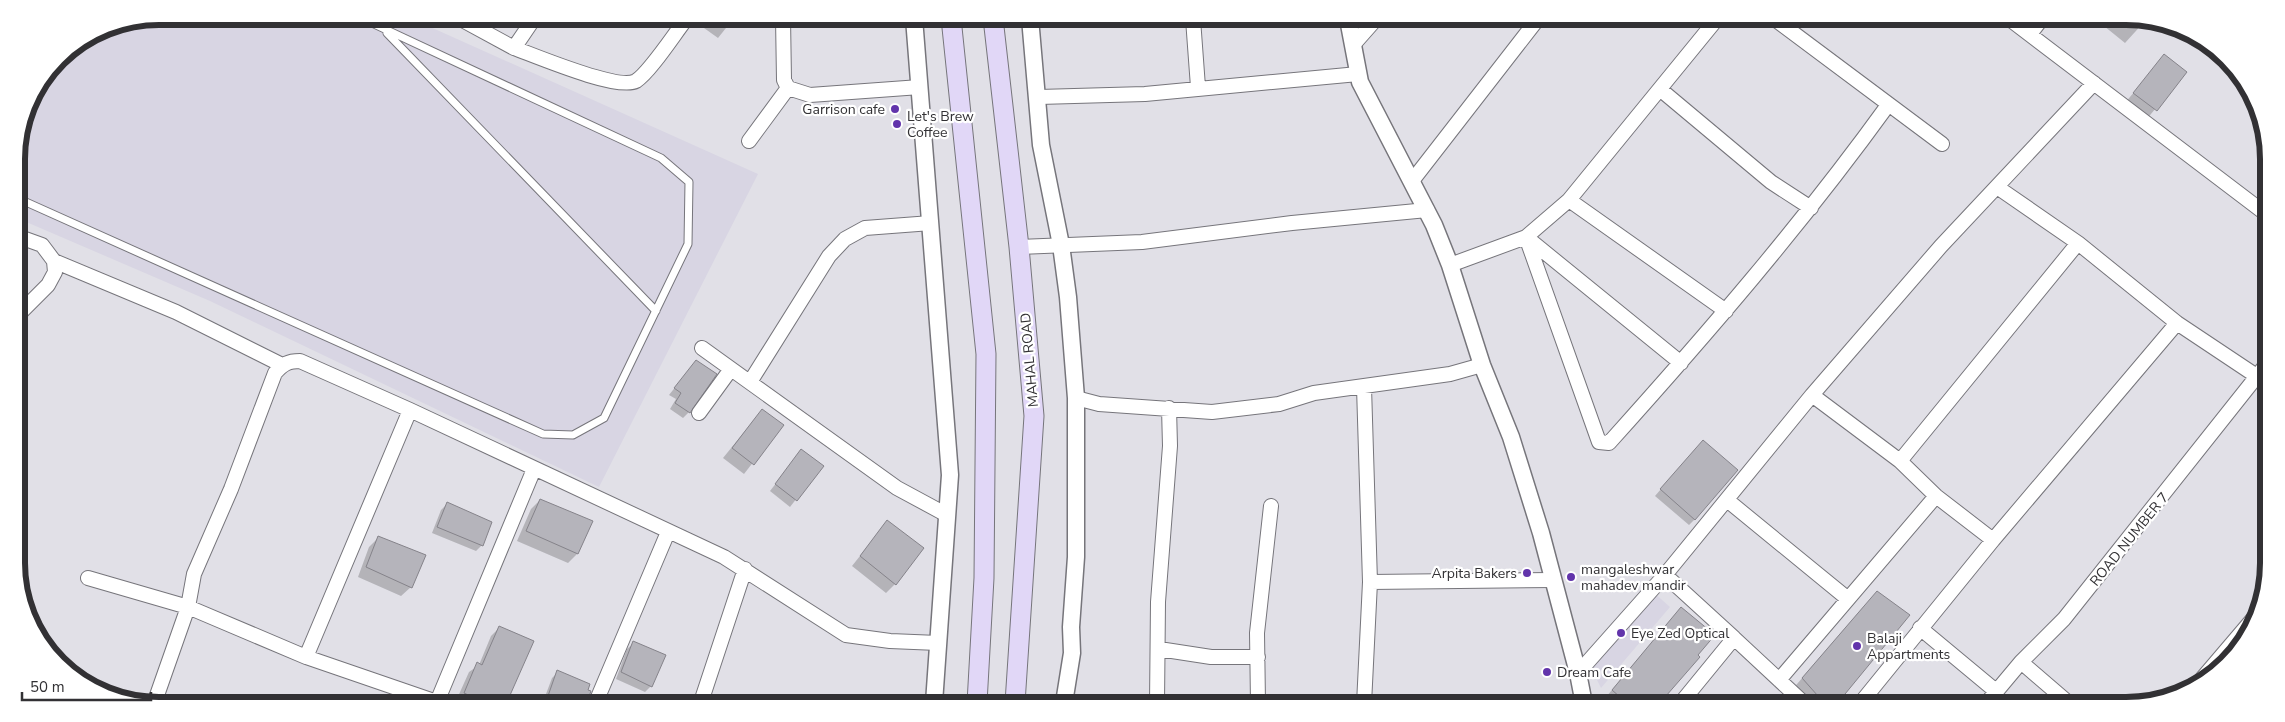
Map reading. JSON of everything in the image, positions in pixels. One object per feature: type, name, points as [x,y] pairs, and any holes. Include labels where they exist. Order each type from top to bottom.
[{"type":"main road","points":[[952,25],[986,354],[984,578],[976,697]]},
{"type":"main road","name":"MAHAL ROAD","points":[[994,25],[1019,247],[1034,416],[1015,697]]},
{"type":"street","points":[[472,25],[514,48],[605,81],[629,83],[642,75],[681,25]]},
{"type":"street","points":[[514,48],[530,25]]},
{"type":"street","points":[[783,25],[784,80],[788,88],[810,95],[920,87]]},
{"type":"street","points":[[915,25],[950,475],[934,697]]},
{"type":"street","points":[[1031,25],[1041,145],[1062,245],[1073,338],[1076,398],[1076,557],[1071,627],[1072,653],[1065,697]]},
{"type":"street","points":[[1193,25],[1198,88]]},
{"type":"street","points":[[1349,25],[1360,82],[1426,210],[1450,265],[1482,364],[1512,437],[1554,580],[1583,697]]},
{"type":"street","points":[[1353,45],[1371,25]]},
{"type":"street","points":[[1412,182],[1533,25]]},
{"type":"street","points":[[1450,265],[1526,237],[1569,200],[1661,90],[1712,25]]},
{"type":"street","points":[[1783,25],[1942,144]]},
{"type":"street","points":[[2018,25],[2260,209]]},
{"type":"street","points":[[2030,34],[2037,25]]},
{"type":"street","points":[[1038,98],[1145,94],[1358,74]]},
{"type":"street","points":[[1578,673],[1665,575],[1812,395],[1941,246],[2094,83]]},
{"type":"street","points":[[749,141],[788,88]]},
{"type":"street","points":[[1661,90],[1771,182],[1811,208]]},
{"type":"street","points":[[1526,237],[1599,442],[1609,443],[1726,311],[1811,208],[1888,105]]},
{"type":"street","points":[[1997,187],[2078,242],[2177,323],[2260,371]]},
{"type":"street","points":[[1569,200],[1726,311]]},
{"type":"street","points":[[1019,247],[1142,242],[1292,223],[1426,210]]},
{"type":"street","points":[[750,382],[829,256],[845,239],[865,228],[931,223]]},
{"type":"street","points":[[1526,237],[1681,363]]},
{"type":"street","points":[[25,239],[42,245],[54,261],[176,312],[282,365]]},
{"type":"street","points":[[1900,461],[2017,320],[2078,242]]},
{"type":"street","points":[[25,309],[48,285],[55,272],[54,261]]},
{"type":"street","points":[[1865,697],[1993,540],[2177,323]]},
{"type":"street","points":[[702,348],[897,488],[947,515]]},
{"type":"street","points":[[156,697],[188,607],[194,574],[231,489],[275,373],[282,365],[290,361],[300,361],[410,410],[744,569],[829,626],[846,635],[890,641],[938,643]]},
{"type":"street","points":[[1076,398],[1099,404],[1212,412],[1278,404],[1314,393],[1450,374],[1482,364]]},
{"type":"street","points":[[698,413],[731,369]]},
{"type":"street","name":"ROAD NUMBER 7","points":[[1992,697],[2020,662],[2064,619],[2260,373]]},
{"type":"street","points":[[1364,387],[1370,582],[1364,697]]},
{"type":"street","points":[[1812,395],[1900,461],[1936,496],[1993,540]]},
{"type":"street","points":[[1157,697],[1158,602],[1170,446],[1168,408]]},
{"type":"street","points":[[306,656],[410,410]]},
{"type":"street","points":[[439,697],[534,469]]},
{"type":"street","points":[[1779,680],[1936,496]]},
{"type":"street","points":[[1727,500],[1848,599]]},
{"type":"street","points":[[1258,697],[1257,633],[1271,506]]},
{"type":"street","points":[[598,697],[668,532]]},
{"type":"street","points":[[703,697],[744,569]]},
{"type":"street","points":[[1665,575],[1797,697]]},
{"type":"street","points":[[88,578],[188,607],[306,656],[423,697]]},
{"type":"street","points":[[1370,582],[1554,580]]},
{"type":"street","points":[[1920,628],[1997,692]]},
{"type":"street","points":[[1686,697],[1734,638]]},
{"type":"street","points":[[2217,661],[2234,641]]},
{"type":"street","points":[[1158,648],[1211,657],[1258,657]]},
{"type":"street","points":[[2020,662],[2062,697]]},
{"type":"lane","points":[[25,202],[543,434],[573,435],[604,418],[688,244],[689,182],[661,158],[376,25]]},
{"type":"lane","points":[[384,29],[656,311]]},
{"type":"shaded area","points":[[151,25],[426,25],[758,174],[599,487],[210,301],[25,221],[25,151],[35,108],[43,92],[64,64],[92,43],[116,32]]},
{"type":"shaded area","points":[[1652,591],[1670,607],[1601,688],[1588,662]]},
{"type":"building","points":[[2164,54],[2187,72],[2157,111],[2133,93]]},
{"type":"building","points":[[696,360],[717,374],[690,413],[675,403],[681,393],[674,388]]},
{"type":"building","points":[[762,409],[784,425],[754,465],[732,448]]},
{"type":"building","points":[[1703,440],[1738,470],[1695,520],[1660,489]]},
{"type":"building","points":[[801,449],[824,466],[797,501],[775,484]]},
{"type":"building","points":[[540,499],[593,521],[578,554],[526,531]]},
{"type":"building","points":[[447,502],[492,522],[483,546],[437,527]]},
{"type":"building","points":[[887,520],[924,548],[896,585],[860,556]]},
{"type":"building","points":[[378,536],[426,555],[412,588],[366,567]]},
{"type":"building","name":"Balaji Appartments","points":[[1877,591],[1910,615],[1843,697],[1819,697],[1802,678]]},
{"type":"building","points":[[1681,607],[1715,635],[1698,655],[1700,657],[1665,697],[1620,697],[1612,690]]},
{"type":"building","points":[[499,626],[534,641],[509,697],[472,697],[464,693],[477,662],[482,665]]},
{"type":"building","points":[[633,641],[666,655],[652,687],[621,672]]},
{"type":"building","points":[[557,670],[590,684],[588,690],[591,691],[589,697],[548,696]]},
{"type":"place","name":"Garrison cafe","points":[[895,109]]},
{"type":"place","name":"Let's Brew Coffee","points":[[897,124]]},
{"type":"place","name":"Arpita Bakers","points":[[1527,573]]},
{"type":"place","name":"mangaleshwar mahadev mandir","points":[[1571,577]]},
{"type":"place","name":"Eye Zed Optical","points":[[1621,633]]},
{"type":"place","name":"Balaji Appartments","points":[[1857,646]]},
{"type":"place","name":"Dream Cafe","points":[[1547,672]]}]
